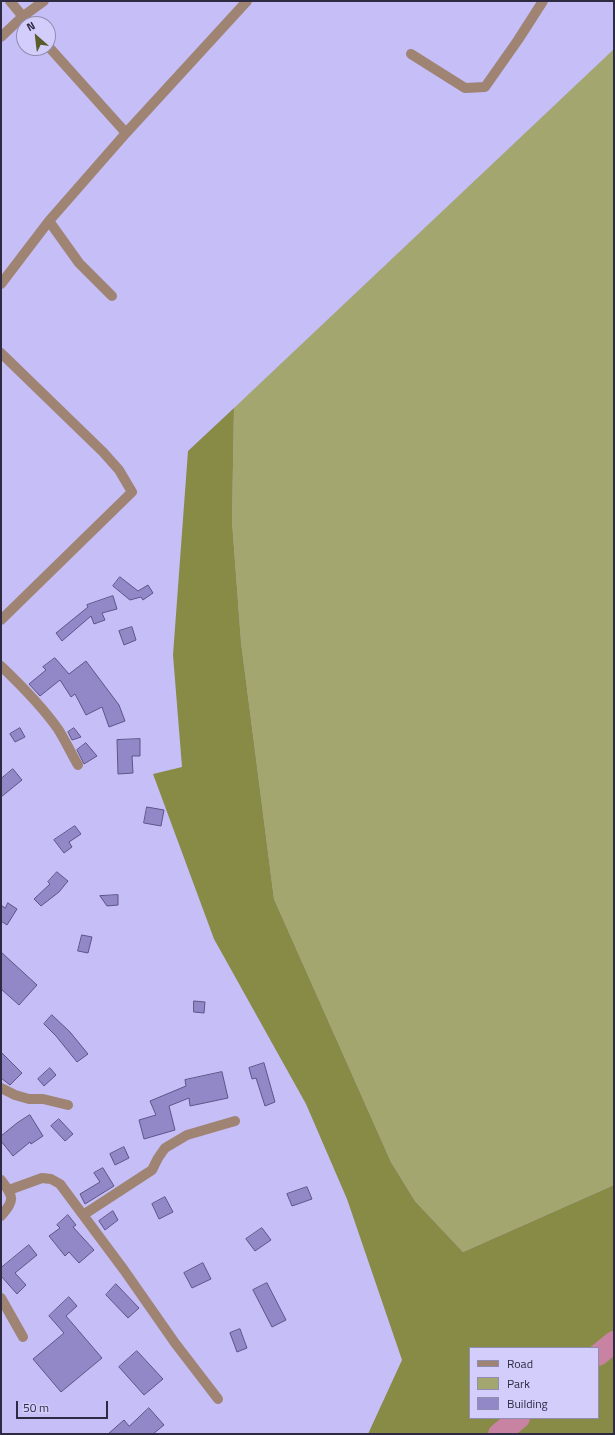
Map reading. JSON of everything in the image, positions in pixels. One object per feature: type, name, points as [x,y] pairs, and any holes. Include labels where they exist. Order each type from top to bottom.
[{"type":"street","points":[[10,1],[22,16]]},
{"type":"street","points":[[29,16],[44,1]]},
{"type":"street","points":[[1,284],[49,221],[126,133],[247,1]]},
{"type":"street","points":[[411,54],[465,88],[485,87],[543,1]]},
{"type":"street","points":[[1,37],[16,26]]},
{"type":"street","points":[[56,55],[126,133]]},
{"type":"street","points":[[49,221],[79,263],[112,296]]},
{"type":"street","points":[[1,353],[104,452],[119,470],[132,492],[1,620]]},
{"type":"street","points":[[1,666],[24,688],[58,730],[78,765]]},
{"type":"street","points":[[1,1088],[15,1095],[29,1099],[43,1099],[68,1105]]},
{"type":"street","points":[[83,1215],[152,1170],[165,1148],[187,1135],[235,1121]]},
{"type":"street","points":[[9,1190],[42,1178],[51,1179],[60,1184],[124,1270],[175,1343],[218,1399]]},
{"type":"street","points":[[1,1180],[9,1190],[12,1198],[11,1205],[1,1216]]},
{"type":"street","points":[[1,1298],[23,1337]]},
{"type":"green space","points":[[614,49],[614,1185],[463,1252],[415,1201],[391,1162],[274,899],[241,642],[232,521],[234,408]]},
{"type":"green space","points":[[234,408],[232,521],[241,642],[274,899],[391,1162],[415,1201],[463,1252],[614,1185],[614,1434],[368,1434],[402,1360],[347,1199],[306,1104],[214,939],[153,774],[182,767],[173,655],[188,451]]},
{"type":"building","points":[[120,577],[138,591],[148,585],[153,593],[143,600],[141,597],[130,600],[113,586]]},
{"type":"building","points":[[113,596],[117,609],[102,613],[105,620],[94,624],[91,616],[62,641],[56,633],[88,607],[87,605]]},
{"type":"building","points":[[132,627],[136,640],[124,645],[119,631]]},
{"type":"building","points":[[55,658],[69,674],[86,661],[119,705],[125,721],[109,727],[102,707],[86,715],[75,694],[71,697],[60,680],[40,696],[29,684],[46,670],[43,667]]},
{"type":"building","points":[[20,728],[25,737],[15,742],[10,734]]},
{"type":"building","points":[[74,728],[81,737],[72,740],[68,732]]},
{"type":"building","points":[[140,739],[140,756],[132,756],[133,773],[118,774],[117,740]]},
{"type":"building","points":[[86,743],[97,756],[84,764],[77,750]]},
{"type":"building","points":[[13,769],[22,780],[1,797],[1,779]]},
{"type":"building","points":[[147,807],[164,810],[161,826],[144,823]]},
{"type":"building","points":[[75,826],[81,834],[69,842],[72,847],[64,853],[54,840]]},
{"type":"building","points":[[57,872],[68,881],[59,892],[41,906],[34,899],[50,884],[48,882]]},
{"type":"building","points":[[118,895],[118,905],[107,906],[100,896]]},
{"type":"building","points":[[8,903],[17,909],[7,925],[1,921],[1,905],[5,908]]},
{"type":"building","points":[[82,935],[92,937],[88,953],[78,951]]},
{"type":"building","points":[[1,952],[37,985],[19,1005],[1,989]]},
{"type":"building","points":[[194,1001],[205,1002],[204,1013],[194,1012]]},
{"type":"building","points":[[52,1015],[70,1032],[88,1054],[77,1062],[44,1024]]},
{"type":"building","points":[[1,1052],[22,1073],[10,1085],[1,1078]]},
{"type":"building","points":[[264,1063],[275,1102],[265,1106],[256,1078],[252,1079],[249,1068]]},
{"type":"building","points":[[50,1068],[56,1075],[44,1086],[38,1079]]},
{"type":"building","points":[[222,1072],[228,1098],[190,1106],[189,1098],[169,1106],[175,1130],[144,1139],[139,1120],[156,1115],[150,1101],[186,1086],[185,1080]]},
{"type":"building","points":[[30,1115],[43,1136],[31,1144],[30,1142],[13,1156],[1,1141],[1,1136]]},
{"type":"building","points":[[59,1119],[73,1134],[65,1141],[51,1126]]},
{"type":"building","points":[[124,1147],[129,1158],[115,1165],[110,1154]]},
{"type":"building","points":[[103,1168],[114,1186],[85,1204],[80,1194],[100,1182],[94,1173]]},
{"type":"building","points":[[307,1187],[312,1199],[292,1206],[287,1194]]},
{"type":"building","points":[[165,1197],[173,1212],[159,1219],[152,1204]]},
{"type":"building","points":[[113,1211],[118,1220],[105,1230],[99,1221]]},
{"type":"building","points":[[68,1215],[76,1225],[73,1227],[94,1250],[79,1263],[69,1252],[65,1256],[49,1236],[60,1228],[57,1225]]},
{"type":"building","points":[[262,1228],[271,1240],[255,1251],[246,1239]]},
{"type":"building","points":[[29,1245],[37,1255],[15,1273],[26,1285],[17,1294],[1,1276],[1,1268]]},
{"type":"building","points":[[203,1263],[211,1279],[192,1288],[184,1273]]},
{"type":"building","points":[[267,1283],[286,1320],[272,1327],[253,1290]]},
{"type":"building","points":[[116,1284],[139,1308],[128,1318],[106,1295]]},
{"type":"building","points":[[69,1297],[77,1306],[66,1316],[102,1358],[61,1392],[33,1359],[64,1333],[49,1316]]},
{"type":"building","points":[[240,1329],[247,1348],[237,1352],[230,1333]]},
{"type":"building","points":[[137,1351],[163,1379],[144,1395],[119,1367]]},
{"type":"building","points":[[149,1408],[164,1425],[153,1434],[108,1434],[124,1420],[129,1426]]},
{"type":"waterway","points":[[599,1354],[614,1342]]},
{"type":"waterway","points":[[499,1434],[518,1419]]}]
